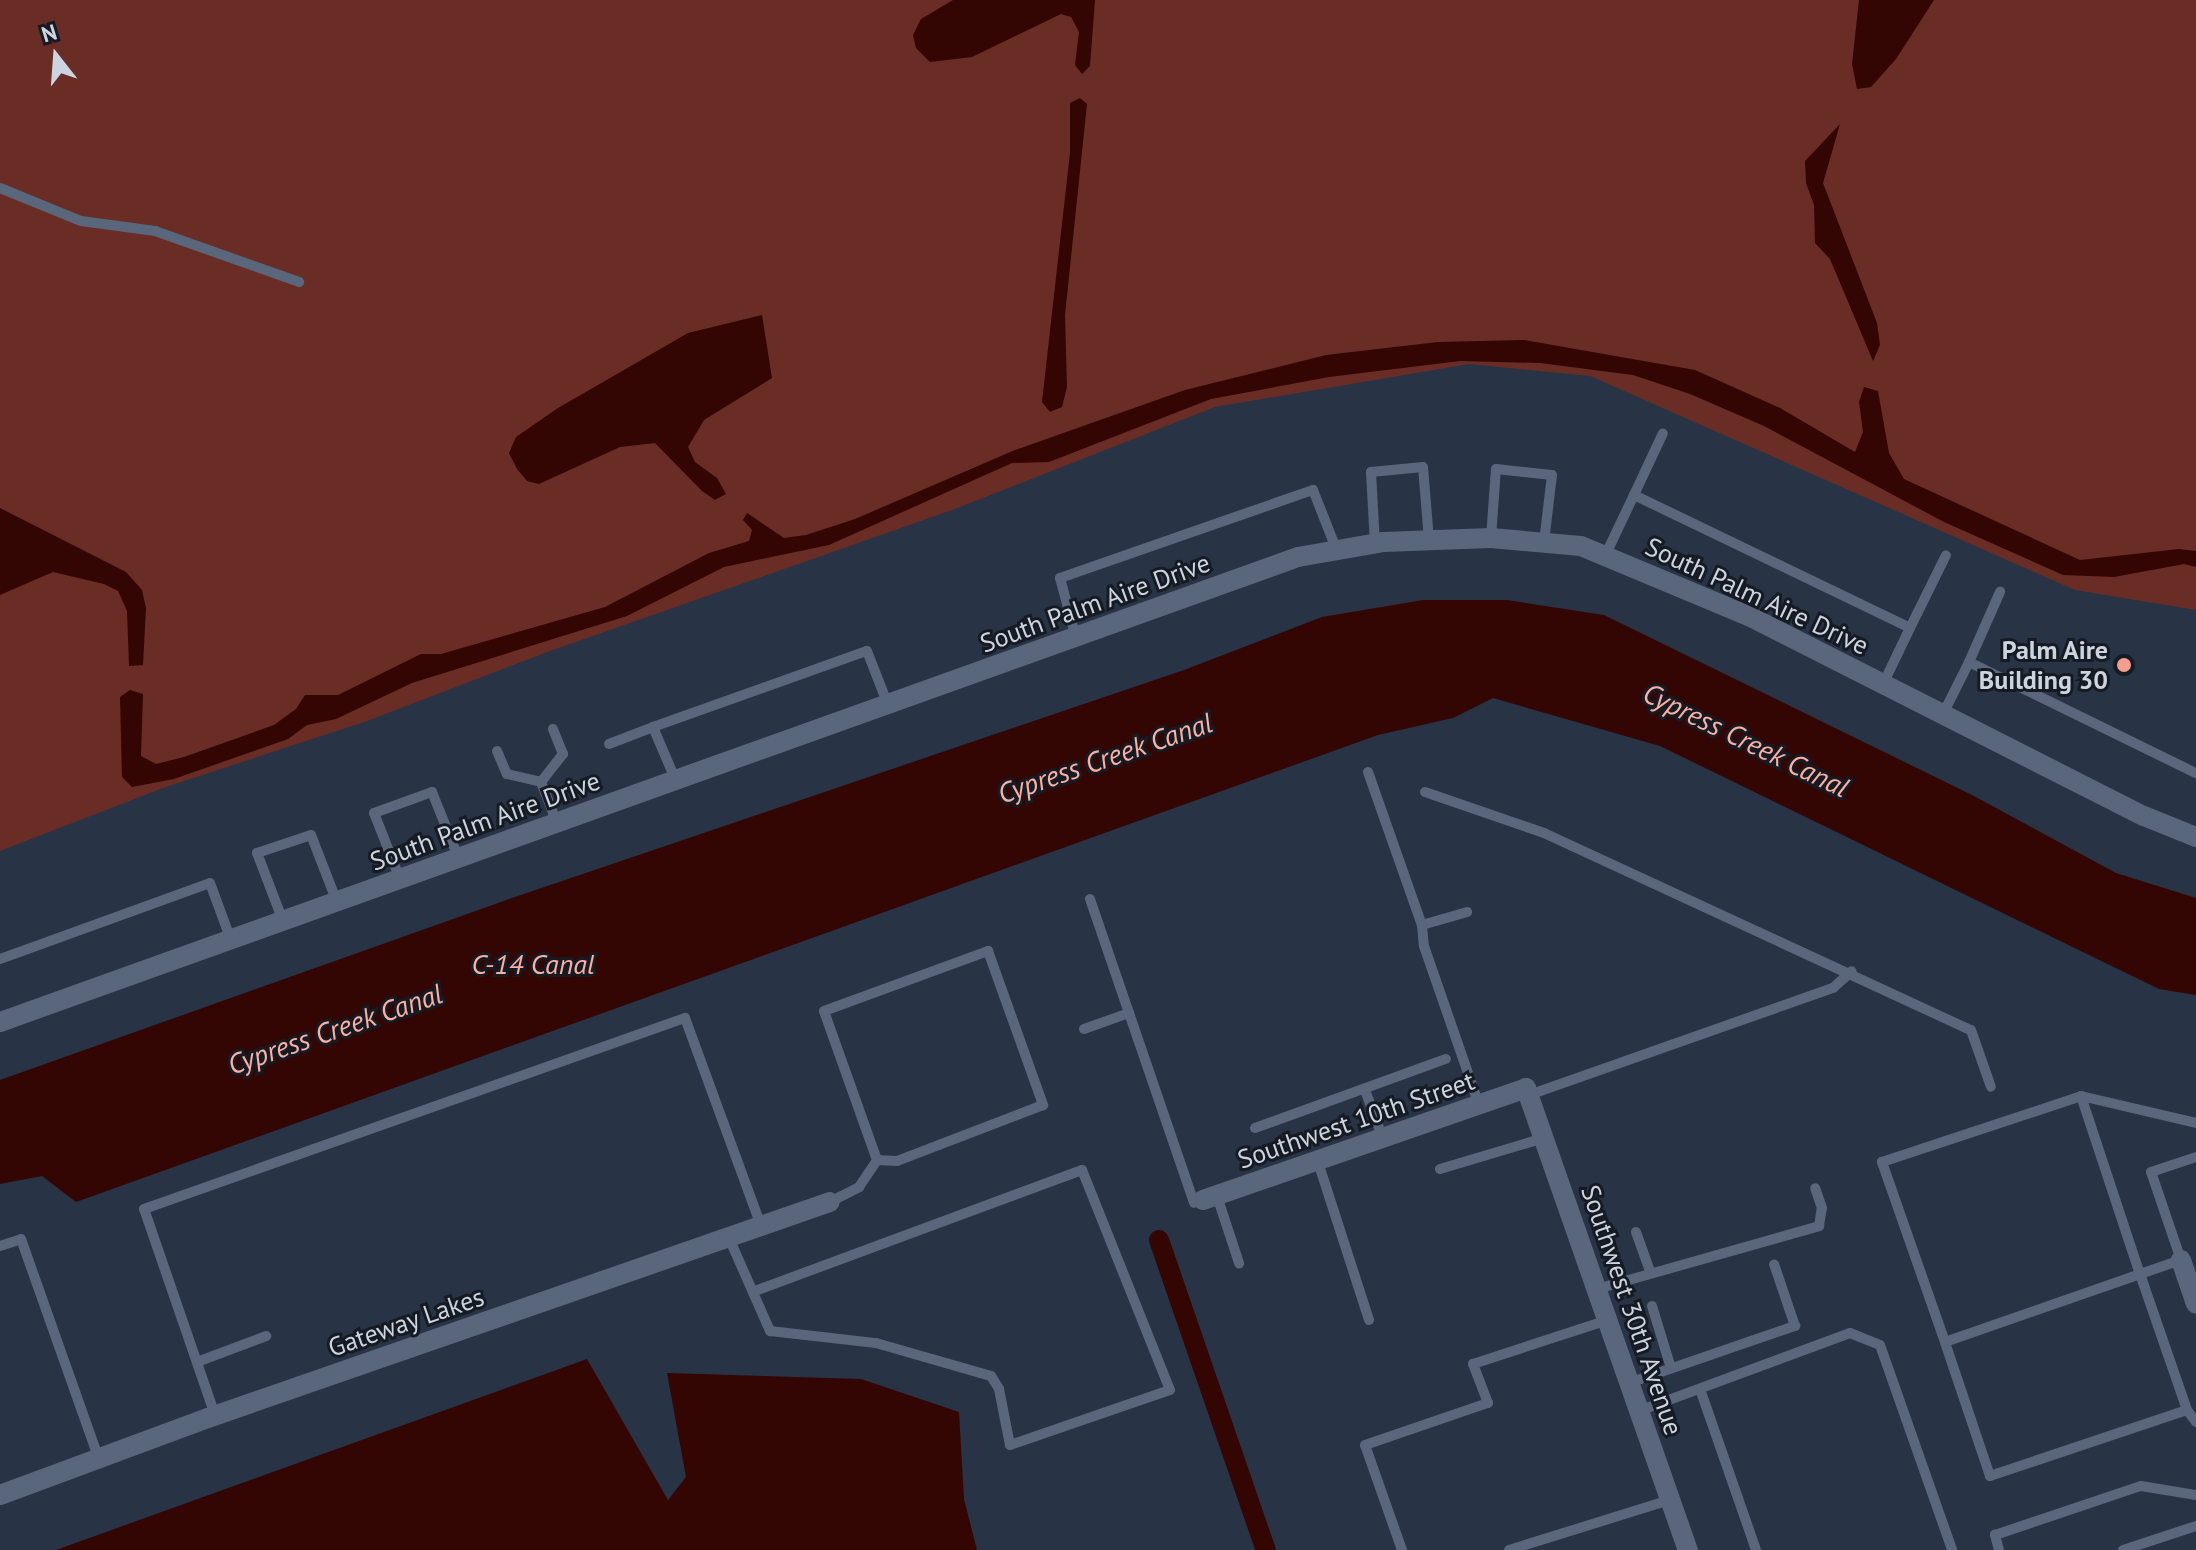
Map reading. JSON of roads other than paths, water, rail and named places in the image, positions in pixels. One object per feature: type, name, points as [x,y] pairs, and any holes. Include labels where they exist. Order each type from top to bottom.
[{"type":"street","name":"South Palm Aire Drive","points":[[0,1022],[1298,557],[1375,544],[1491,538],[1581,546],[1753,618],[2144,816],[2196,837]]},
{"type":"street","name":"Southwest 10th Street","points":[[1205,1200],[1479,1105],[1528,1092]]},
{"type":"street","name":"Southwest 30th Avenue","points":[[1528,1092],[1688,1550]]},
{"type":"street","name":"Gateway Lakes","points":[[0,1495],[215,1415],[830,1202]]},
{"type":"street","points":[[2181,1260],[2196,1304]]},
{"type":"lane","points":[[0,188],[81,221],[155,231],[299,282]]},
{"type":"lane","points":[[1605,556],[1663,433]]},
{"type":"lane","points":[[1375,544],[1371,472],[1423,467],[1429,540]]},
{"type":"lane","points":[[1491,538],[1496,469],[1552,475],[1544,542]]},
{"type":"lane","points":[[1076,638],[1060,578],[1313,490],[1337,551]]},
{"type":"lane","points":[[1634,495],[1910,628]]},
{"type":"lane","points":[[1883,684],[1946,555]]},
{"type":"lane","points":[[1943,714],[2000,592]]},
{"type":"lane","points":[[609,744],[867,651],[888,705]]},
{"type":"lane","points":[[1969,662],[2196,773]]},
{"type":"lane","points":[[653,727],[676,781]]},
{"type":"lane","points":[[541,782],[563,754],[553,729]]},
{"type":"lane","points":[[497,751],[507,774],[541,782]]},
{"type":"lane","points":[[1368,772],[1422,925],[1424,946],[1479,1105]]},
{"type":"lane","points":[[541,782],[557,823]]},
{"type":"lane","points":[[400,879],[374,813],[432,792],[459,859]]},
{"type":"lane","points":[[1425,792],[1544,833],[1852,971],[1971,1030],[1991,1087]]},
{"type":"lane","points":[[283,921],[257,853],[311,835],[337,902]]},
{"type":"lane","points":[[0,959],[210,883],[231,940]]},
{"type":"lane","points":[[1090,899],[1129,1013],[1205,1200],[1239,1263]]},
{"type":"lane","points":[[1422,925],[1467,912]]},
{"type":"lane","points":[[988,951],[1043,1105],[897,1161],[877,1160],[824,1011],[988,951]]},
{"type":"lane","points":[[1528,1092],[1833,988],[1852,971]]},
{"type":"lane","points":[[1084,1029],[1129,1013]]},
{"type":"lane","points":[[215,1415],[144,1209],[685,1018],[761,1226]]},
{"type":"lane","points":[[1255,1128],[1446,1059]]},
{"type":"lane","points":[[1365,1090],[1383,1139]]},
{"type":"lane","points":[[2081,1096],[2187,1410],[2196,1422]]},
{"type":"lane","points":[[2187,1410],[1990,1476],[1882,1162],[2081,1096],[2196,1123]]},
{"type":"lane","points":[[1440,1169],[1544,1138]]},
{"type":"lane","points":[[1945,1342],[2181,1260],[2151,1172],[2196,1157]]},
{"type":"lane","points":[[830,1202],[859,1187],[877,1160]]},
{"type":"lane","points":[[1318,1162],[1369,1320]]},
{"type":"lane","points":[[729,1238],[770,1331],[876,1343],[991,1376],[999,1389],[1010,1445],[1170,1390],[1082,1170],[753,1292]]},
{"type":"lane","points":[[1597,1289],[1650,1271],[1686,1267],[1819,1226],[1822,1208],[1815,1188]]},
{"type":"lane","points":[[1636,1232],[1650,1271]]},
{"type":"lane","points":[[0,1246],[21,1239],[99,1459]]},
{"type":"lane","points":[[1629,1383],[1795,1326],[1774,1264]]},
{"type":"lane","points":[[1652,1306],[1671,1368]]},
{"type":"lane","points":[[1402,1550],[1365,1445],[1488,1403],[1473,1364],[1608,1320]]},
{"type":"lane","points":[[1639,1411],[1850,1333],[1880,1345],[1952,1550]]},
{"type":"lane","points":[[197,1362],[266,1336]]},
{"type":"lane","points":[[1700,1389],[1756,1550]]},
{"type":"lane","points":[[1999,1550],[1995,1535],[2141,1486],[2196,1495]]},
{"type":"lane","points":[[1509,1550],[1670,1500]]},
{"type":"lane","points":[[2123,1550],[2196,1526]]},
{"type":"water","points":[[953,0],[1095,0],[1090,66],[1082,74],[1075,65],[1079,32],[1071,17],[1061,14],[972,57],[930,62],[916,48],[913,35],[921,19]]},
{"type":"water","points":[[1859,0],[1934,0],[1896,59],[1871,87],[1857,89],[1852,64]]},
{"type":"water","points":[[1080,98],[1087,104],[1065,315],[1067,387],[1062,407],[1050,412],[1042,402],[1070,153],[1070,103]]},
{"type":"water","points":[[1840,124],[1823,183],[1877,323],[1880,345],[1873,361],[1830,259],[1815,243],[1814,205],[1806,183],[1805,161]]},
{"type":"water","points":[[762,315],[772,378],[704,420],[688,447],[695,462],[717,478],[726,494],[715,500],[702,491],[655,443],[620,447],[539,484],[527,481],[517,469],[509,453],[516,437],[558,408],[688,333]]},
{"type":"water","points":[[1524,340],[1695,370],[1780,408],[1855,452],[1863,432],[1859,402],[1864,387],[1878,391],[1889,453],[1904,479],[2080,560],[2179,549],[2196,551],[2196,567],[2184,564],[2114,577],[2063,575],[1944,522],[1764,426],[1690,394],[1633,375],[1540,363],[1460,361],[1329,377],[1211,399],[1049,462],[1012,463],[829,545],[724,567],[627,616],[412,683],[336,719],[307,725],[288,739],[174,779],[132,787],[122,777],[120,697],[130,690],[143,694],[141,756],[156,764],[184,757],[274,725],[296,709],[305,695],[338,695],[421,654],[441,654],[605,607],[709,553],[749,541],[752,530],[743,520],[747,513],[784,538],[806,535],[855,519],[1015,450],[1185,390],[1326,355],[1438,342]]},
{"type":"water","points":[[0,508],[126,572],[142,590],[146,608],[143,665],[129,666],[127,611],[118,591],[104,584],[53,572],[0,595]]},
{"type":"water","name":"C-14 Canal","points":[[1423,600],[1507,600],[1604,615],[1972,795],[2116,873],[2196,898],[2196,995],[2159,989],[1660,746],[1493,698],[1453,718],[1378,735],[76,1202],[42,1176],[0,1184],[0,1080],[512,898],[1184,670],[1322,617]]},
{"type":"water","points":[[587,1359],[668,1500],[686,1477],[667,1373],[861,1379],[959,1412],[964,1499],[977,1550],[56,1550]]},
{"type":"waterway","points":[[1159,1240],[1266,1550]]},
{"type":"place","name":"Palm Aire Building 30","points":[[2124,665]]},
{"type":"water label","name":"Cypress Creek Canal","points":[[1746,740]]},
{"type":"water label","name":"Cypress Creek Canal","points":[[1105,758]]},
{"type":"water label","name":"Cypress Creek Canal","points":[[335,1029]]}]
